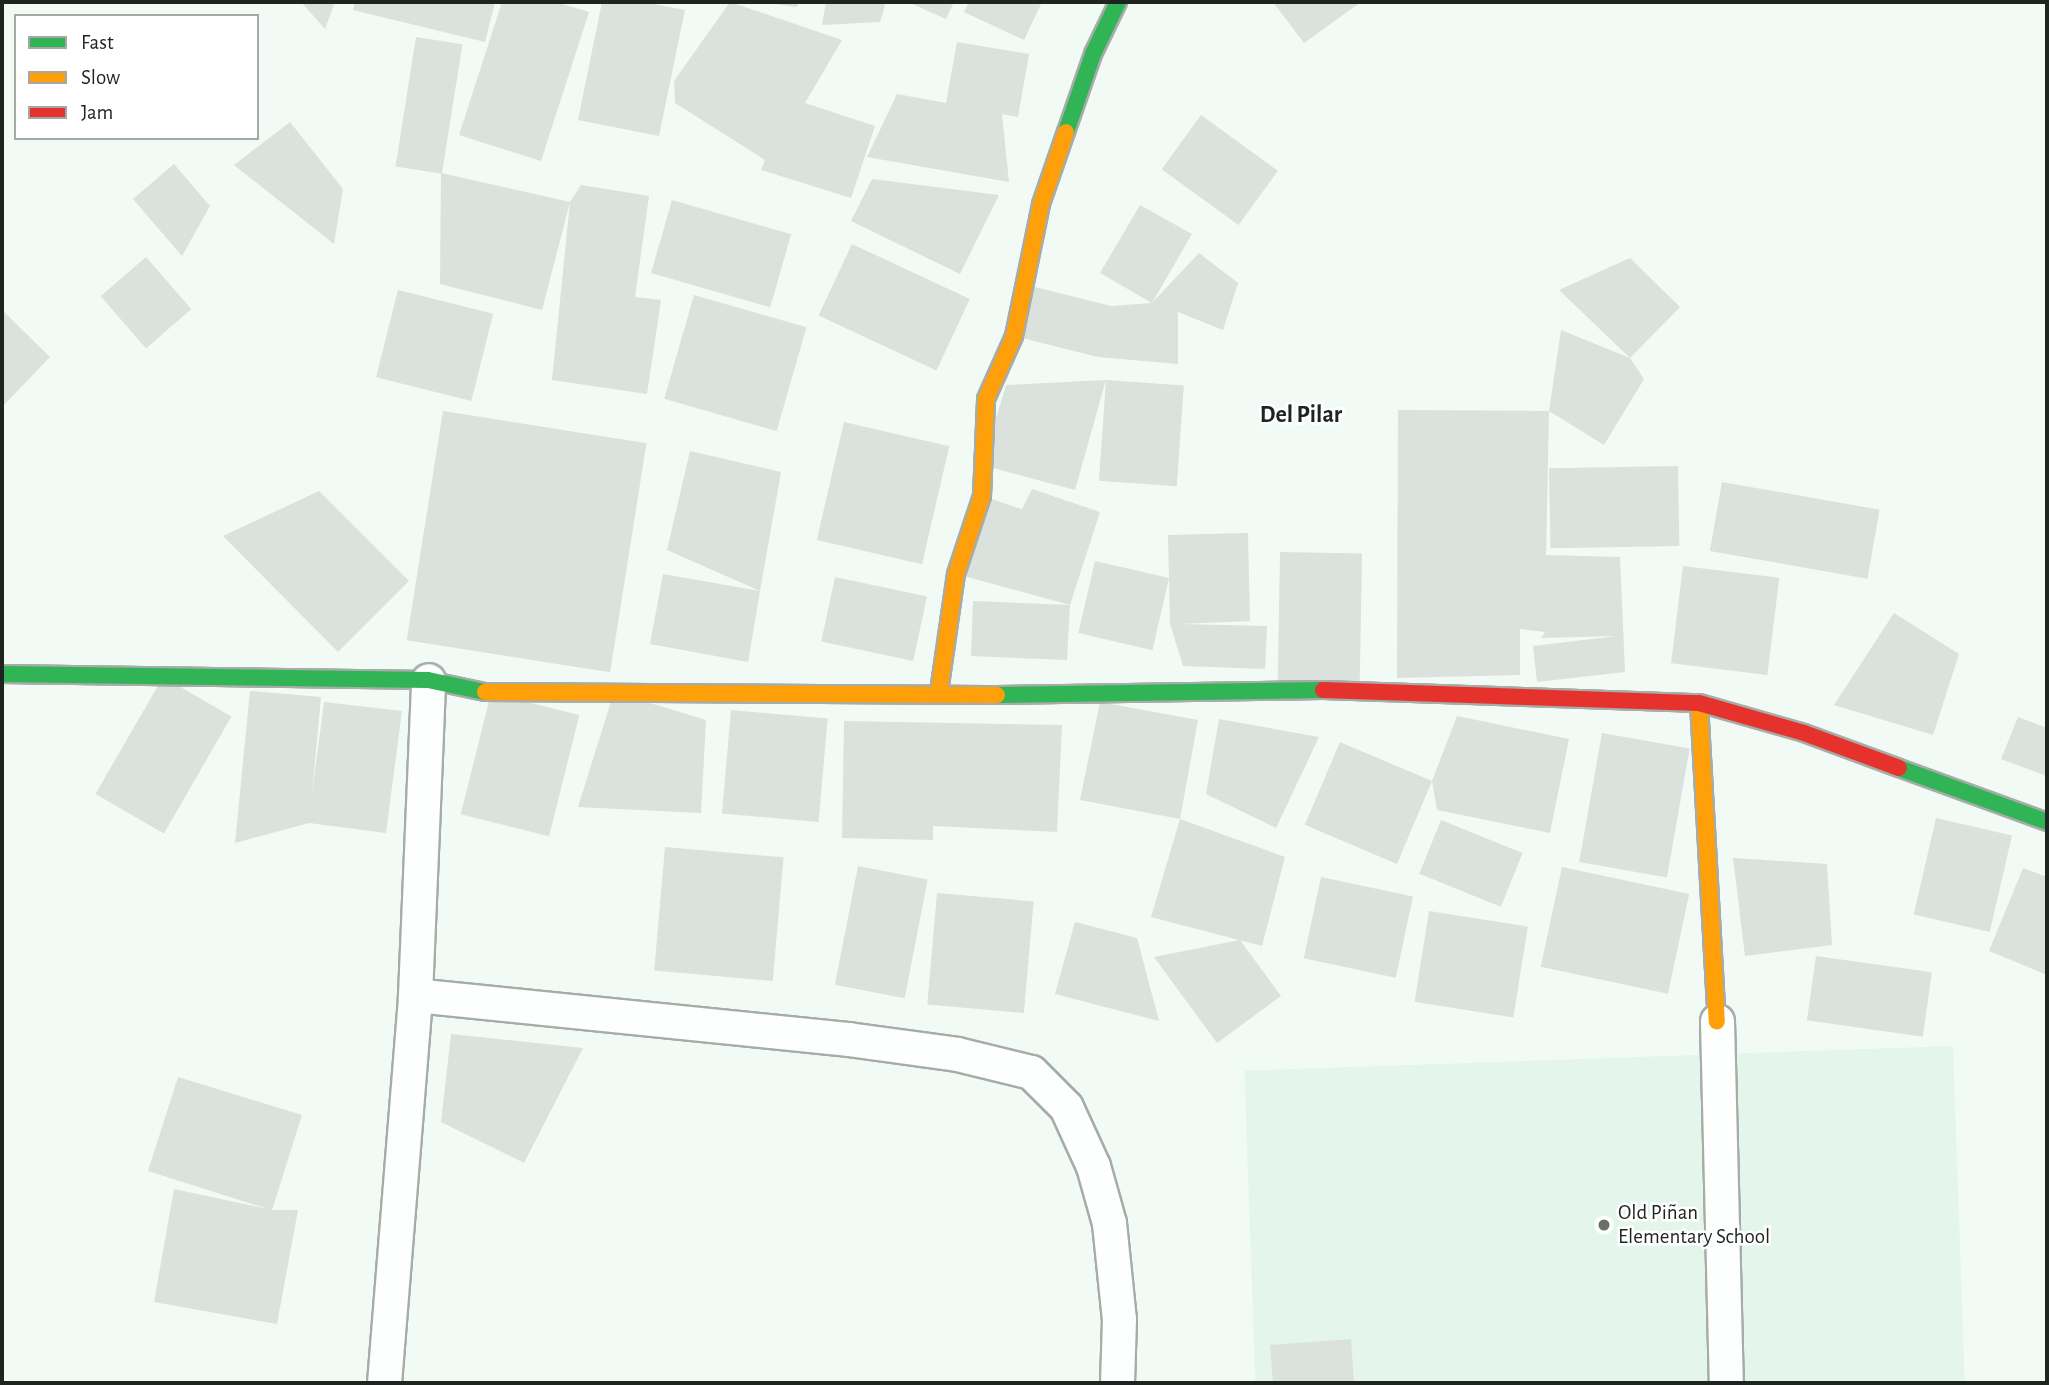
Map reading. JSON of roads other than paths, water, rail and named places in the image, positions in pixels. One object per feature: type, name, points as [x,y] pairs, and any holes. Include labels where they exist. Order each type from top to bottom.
[{"type":"street","points":[[939,692],[956,575],[982,496],[986,399],[1014,336],[1041,204],[1093,54],[1118,2]]},
{"type":"street","points":[[2,674],[428,680],[491,693],[939,692],[1116,695],[1286,689],[1699,703],[1804,733],[2047,822]]},
{"type":"street","points":[[1699,703],[1717,1021]]},
{"type":"lane","points":[[384,1383],[415,995],[428,680]]},
{"type":"lane","points":[[415,995],[848,1039],[957,1054],[1031,1072],[1066,1107],[1093,1166],[1109,1223],[1119,1319],[1117,1383]]},
{"type":"lane","points":[[1717,1021],[1726,1383]]},
{"type":"place","name":"Old Piñan Elementary School","points":[[1604,1225]]},
{"type":"district","name":"Del Pilar","points":[[1301,416]]}]
